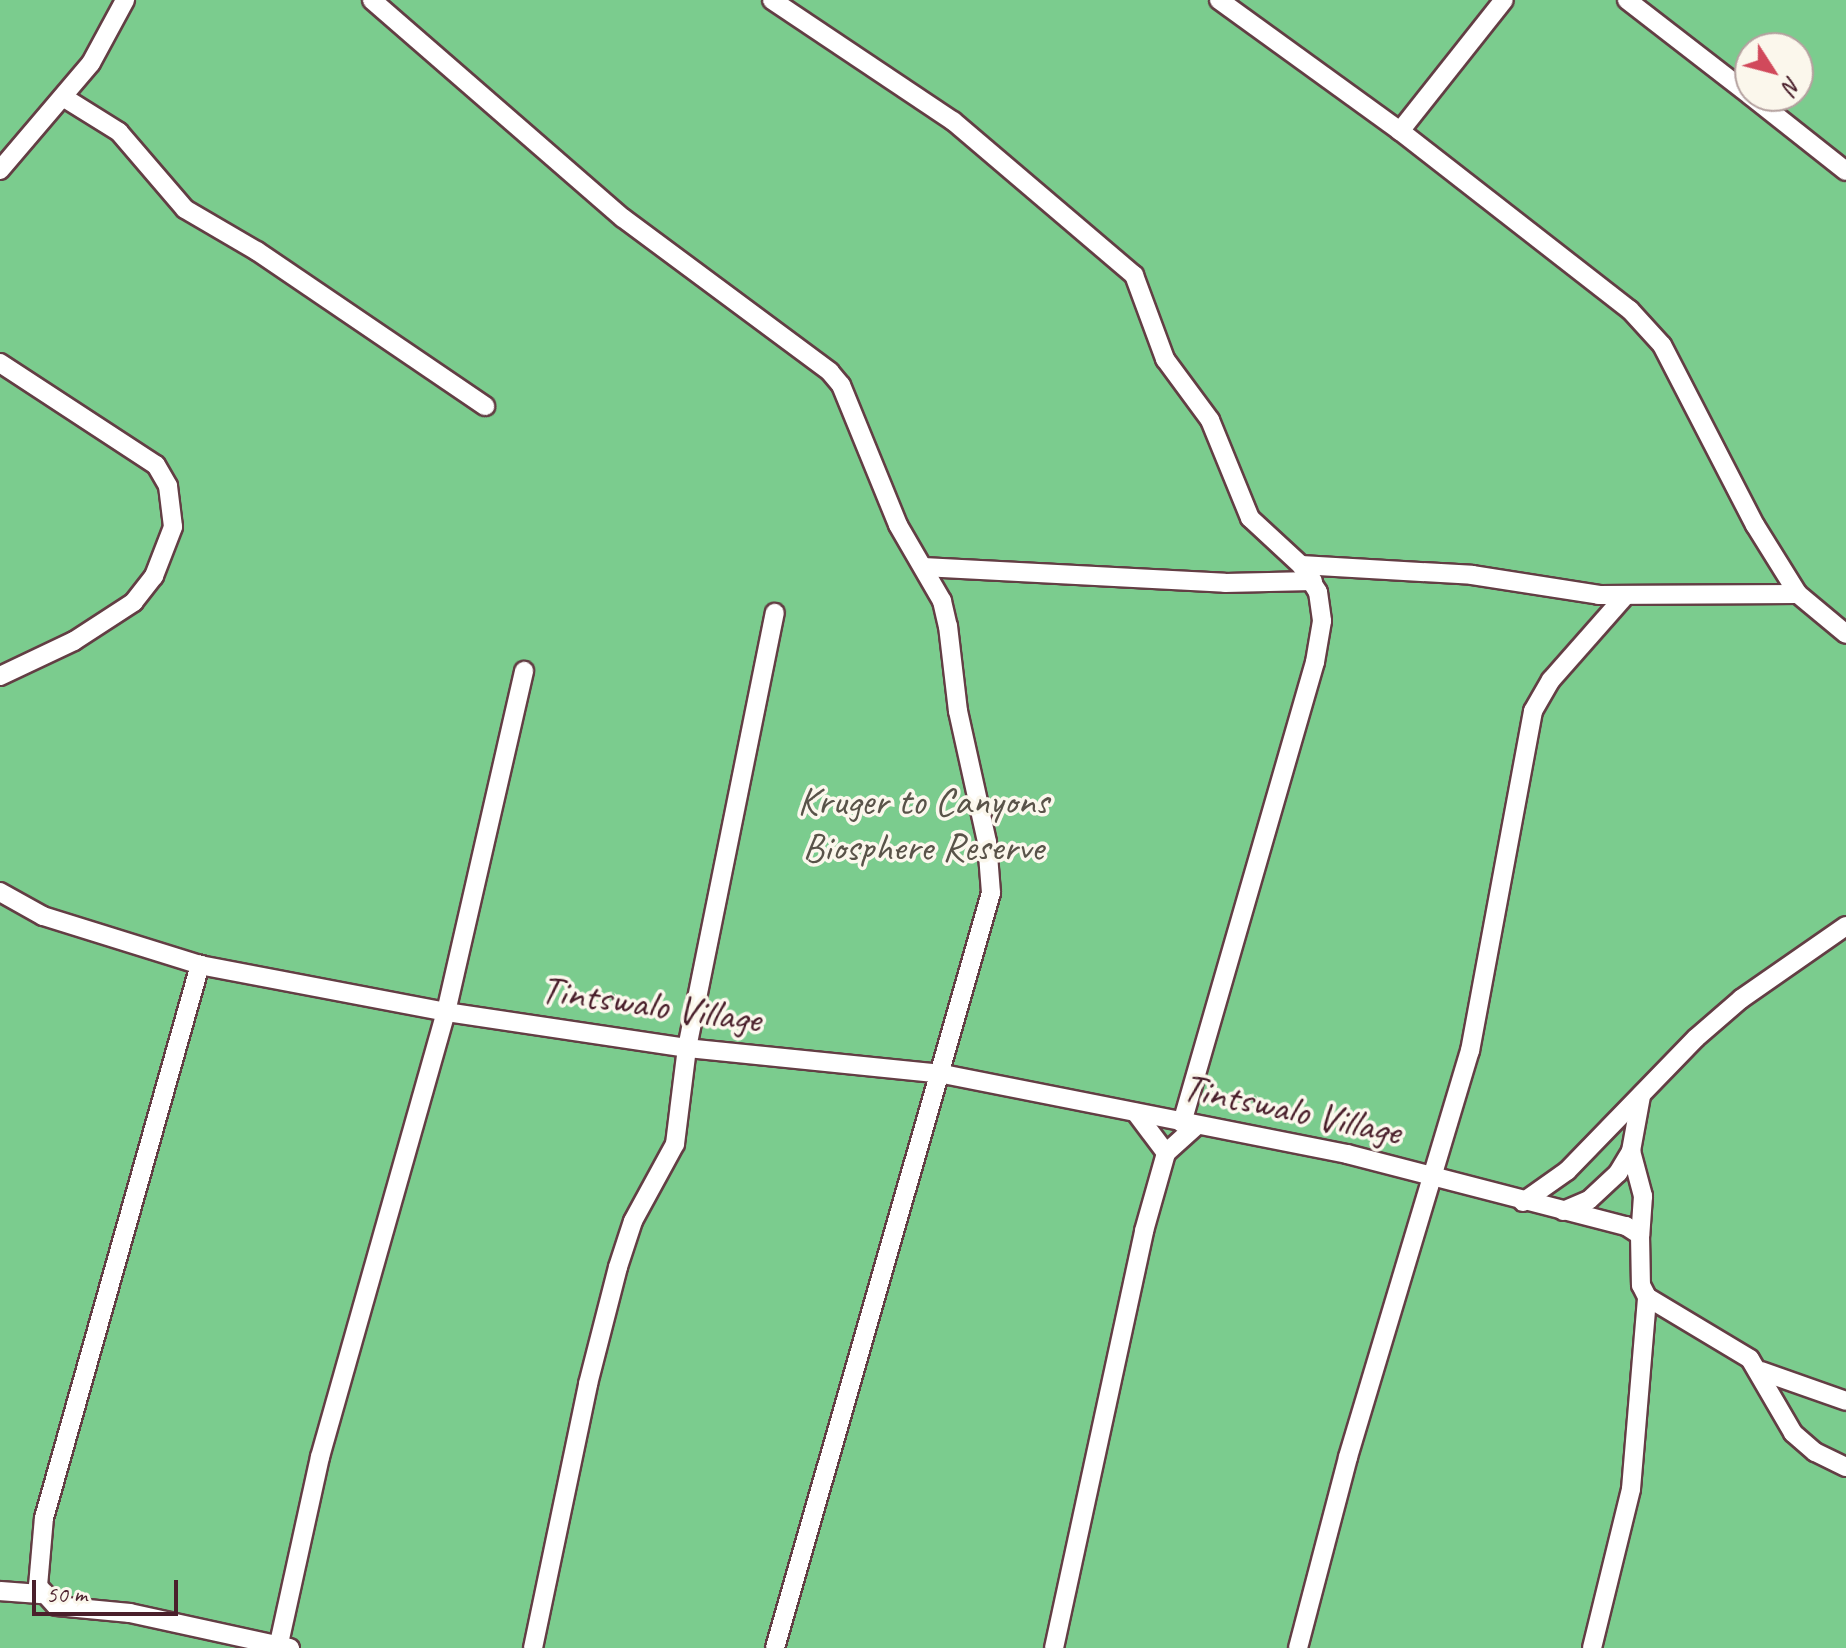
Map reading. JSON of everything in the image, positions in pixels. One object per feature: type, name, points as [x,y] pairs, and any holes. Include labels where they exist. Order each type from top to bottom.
[{"type":"street","points":[[0,170],[63,97],[105,42],[125,0]]},
{"type":"street","points":[[372,0],[623,218],[830,372],[848,399],[898,525],[923,567],[948,626],[958,711],[991,867],[984,925],[775,1648]]},
{"type":"street","points":[[772,0],[953,121],[1134,275],[1165,359],[1210,420],[1250,518],[1301,565],[1313,581],[1321,606],[1315,662],[1189,1124],[1166,1153],[1144,1231],[1054,1648]]},
{"type":"street","points":[[1219,0],[1400,131],[1630,310],[1662,345],[1755,525],[1798,594],[1846,634]]},
{"type":"street","points":[[1400,131],[1504,0]]},
{"type":"street","points":[[1627,0],[1734,83]]},
{"type":"street","points":[[63,97],[119,132],[185,209],[257,251],[485,406]]},
{"type":"street","points":[[1771,112],[1846,171]]},
{"type":"street","points":[[0,363],[156,465],[168,486],[173,527],[154,576],[134,602],[74,641],[0,676]]},
{"type":"street","points":[[1301,565],[1472,575],[1567,592],[1625,596],[1798,594]]},
{"type":"street","points":[[923,567],[1225,583],[1313,581]]},
{"type":"street","points":[[1298,1648],[1348,1457],[1435,1177],[1470,1051],[1533,711],[1551,680],[1625,596]]},
{"type":"street","points":[[533,1648],[592,1370],[633,1221],[673,1151],[687,1048],[775,613]]},
{"type":"street","points":[[0,1591],[41,1594],[56,1606],[130,1613],[282,1647],[320,1457],[446,1012],[524,671]]},
{"type":"street","name":"Tintswalo Village","points":[[0,892],[43,916],[200,965],[446,1012],[687,1048],[943,1074],[1435,1177],[1626,1226],[1640,1235]]},
{"type":"street","points":[[1523,1202],[1567,1171],[1741,999],[1846,926]]},
{"type":"street","points":[[41,1594],[37,1570],[44,1518],[200,965]]},
{"type":"street","points":[[1563,1211],[1608,1184],[1631,1151],[1641,1096]]},
{"type":"street","points":[[1136,1113],[1166,1153]]},
{"type":"street","points":[[1592,1648],[1631,1489],[1647,1297],[1641,1285],[1643,1196],[1631,1151]]},
{"type":"street","points":[[1647,1297],[1750,1359],[1761,1371],[1793,1433],[1815,1452],[1846,1467]]},
{"type":"street","points":[[1761,1371],[1846,1401]]},
{"type":"green space","name":"Kruger to Canyons Biosphere Reserve","points":[[0,0],[1846,0],[1846,1648],[0,1648]]}]
